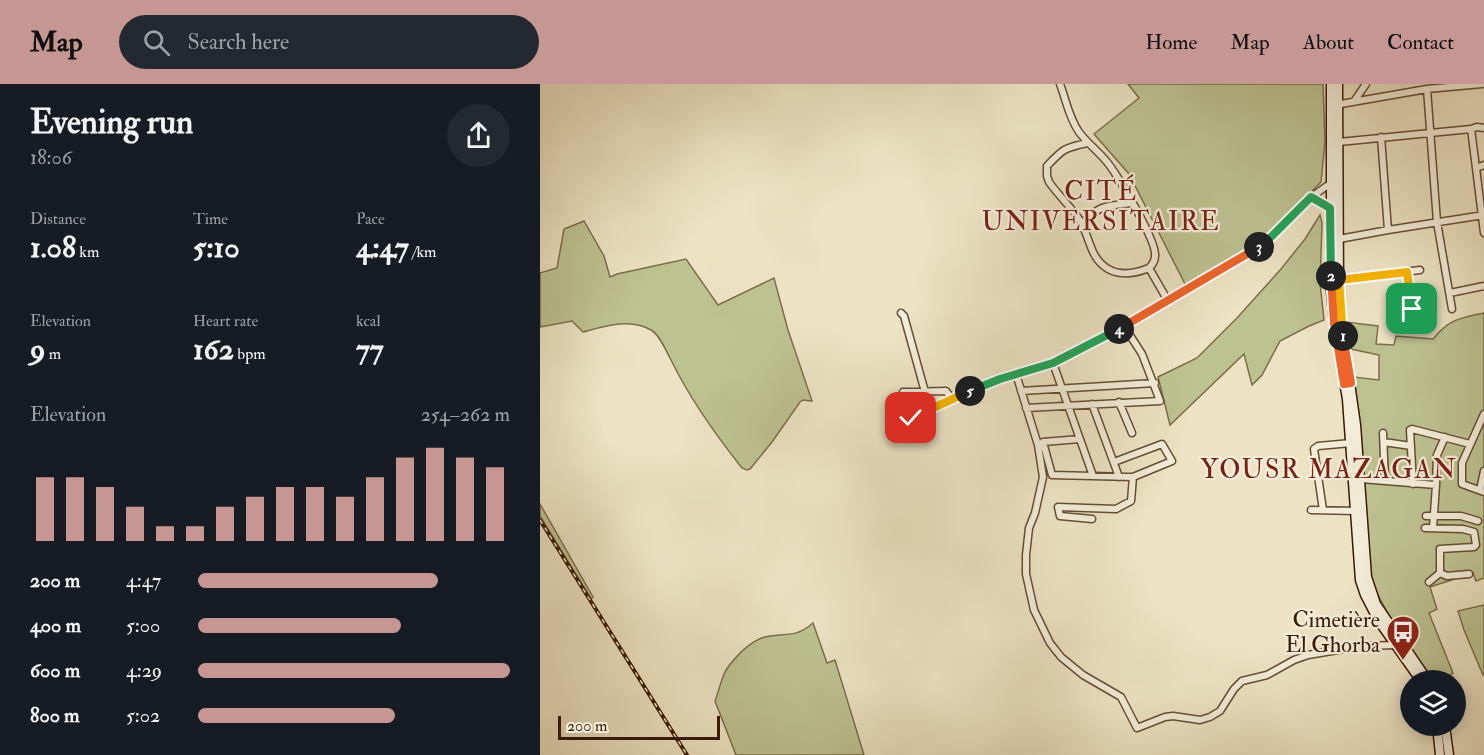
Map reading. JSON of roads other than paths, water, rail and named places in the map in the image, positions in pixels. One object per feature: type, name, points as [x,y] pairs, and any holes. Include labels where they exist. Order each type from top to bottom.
[{"type":"main road","points":[[1331,84],[1338,102],[1330,184],[1334,323],[1348,383]]},
{"type":"main road","points":[[1338,84],[1337,207],[1341,320],[1361,479],[1367,577],[1376,604],[1397,645],[1414,670]]},
{"type":"main road","points":[[1350,399],[1358,566],[1361,581],[1373,610],[1420,670]]},
{"type":"main road","points":[[1438,736],[1440,755]]},
{"type":"main road","points":[[1446,736],[1449,755]]},
{"type":"street","points":[[1060,84],[1073,122],[1087,143],[1115,172],[1153,241],[1156,255],[1149,268],[1128,274],[1111,271],[1095,255],[1082,224],[1049,182],[1047,166],[1064,148],[1087,143]]},
{"type":"street","points":[[1355,100],[1366,84]]},
{"type":"street","points":[[1338,102],[1436,86],[1482,84]]},
{"type":"street","points":[[1426,89],[1437,222],[1452,309]]},
{"type":"street","points":[[1339,142],[1484,128]]},
{"type":"street","points":[[1471,129],[1484,233]]},
{"type":"street","points":[[1381,137],[1388,230]]},
{"type":"street","points":[[1476,168],[1484,165]]},
{"type":"street","points":[[911,418],[977,387],[1053,363],[1168,302],[1254,251],[1311,197],[1330,184]]},
{"type":"street","points":[[1311,197],[1330,208]]},
{"type":"street","points":[[1082,224],[1098,209],[1105,206],[1131,203]]},
{"type":"street","points":[[1339,239],[1482,215]]},
{"type":"street","points":[[1149,268],[1168,302]]},
{"type":"street","points":[[1339,280],[1420,270]]},
{"type":"street","points":[[1407,272],[1412,309],[1409,324]]},
{"type":"street","points":[[1450,293],[1484,286]]},
{"type":"street","points":[[901,313],[904,316],[925,392]]},
{"type":"street","points":[[1026,408],[1160,401],[1142,354],[1124,326]]},
{"type":"street","points":[[1053,363],[1093,476]]},
{"type":"street","points":[[1016,374],[1038,445],[1043,477],[1035,513],[1029,528],[1026,555],[1026,574],[1034,610],[1050,643],[1061,657],[1083,675],[1120,698],[1137,728],[1165,717],[1200,720],[1210,717],[1220,711],[1242,681],[1267,675],[1308,655],[1362,646],[1392,647],[1397,645]]},
{"type":"street","points":[[1021,391],[1155,383]]},
{"type":"street","points":[[903,392],[946,391],[952,399]]},
{"type":"street","points":[[1119,402],[1132,433]]},
{"type":"street","points":[[1092,404],[1119,477]]},
{"type":"street","points":[[1484,414],[1462,463],[1462,484],[1482,491],[1484,471]]},
{"type":"street","points":[[1413,484],[1410,430],[1470,444]]},
{"type":"street","points":[[1383,433],[1385,481]]},
{"type":"street","points":[[1434,528],[1437,455],[1444,437]]},
{"type":"street","points":[[1080,439],[1043,442],[1052,475],[1133,477],[1172,461],[1162,444],[1114,462]]},
{"type":"street","points":[[1384,442],[1411,446]]},
{"type":"street","points":[[1323,510],[1314,449],[1318,446],[1351,443]]},
{"type":"street","points":[[1092,519],[1060,516],[1058,507],[1116,509],[1131,501],[1133,477]]},
{"type":"street","points":[[1361,479],[1436,486]]},
{"type":"street","points":[[1311,510],[1356,511]]},
{"type":"street","points":[[1426,516],[1461,516],[1478,521]]},
{"type":"street","points":[[1425,528],[1463,529],[1474,532],[1476,535],[1474,547],[1440,549],[1440,573]]},
{"type":"street","points":[[1440,573],[1447,576],[1469,574]]},
{"type":"street","points":[[1429,582],[1440,573]]},
{"type":"railway","points":[[540,520],[687,755]]},
{"type":"place","name":"Cimetière El Ghorba","points":[[1403,661]]},
{"type":"district","name":"CITÉ UNIVERSITAIRE","points":[[1101,206]]},
{"type":"district","name":"YOUSR MAZAGAN","points":[[1329,469]]}]
